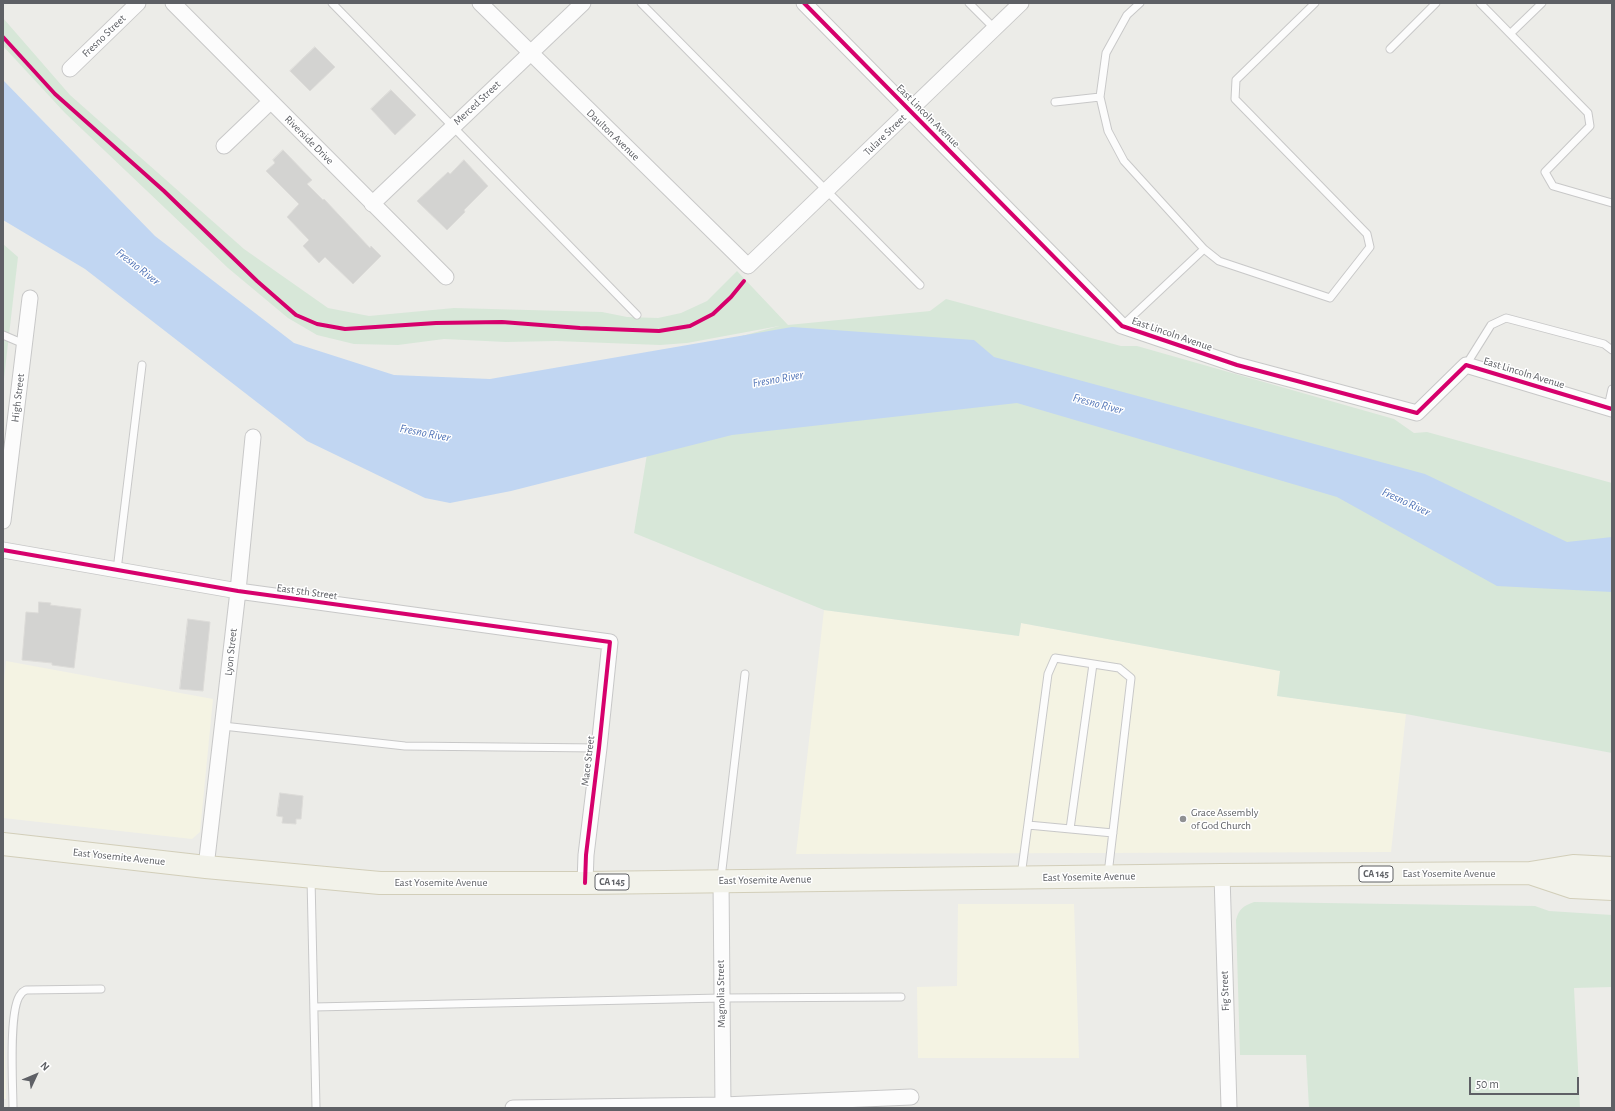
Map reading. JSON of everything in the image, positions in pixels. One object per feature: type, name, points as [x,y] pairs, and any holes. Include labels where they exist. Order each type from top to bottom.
[{"type":"main road","name":"East Yosemite Avenue","points":[[3,844],[206,867],[380,883],[585,883],[721,880],[1530,873],[1573,866],[1612,868]]},
{"type":"main road","name":"East Yosemite Avenue","points":[[1530,873],[1572,887],[1612,890]]},
{"type":"street","name":"Fresno Street","points":[[70,69],[138,3]]},
{"type":"street","name":"Riverside Drive","points":[[173,3],[270,102],[446,276]]},
{"type":"street","name":"Daulton Avenue","points":[[480,3],[530,54],[748,266]]},
{"type":"street","name":"Merced Street","points":[[372,204],[452,126],[583,3]]},
{"type":"street","name":"East Lincoln Avenue","points":[[804,3],[1122,326],[1237,365],[1417,413],[1466,365],[1610,408]]},
{"type":"street","name":"Tulare Street","points":[[748,266],[1021,3]]},
{"type":"street","points":[[224,146],[270,102]]},
{"type":"street","name":"High Street","points":[[3,521],[30,298]]},
{"type":"street","name":"Lyon Street","points":[[206,867],[238,591],[253,437]]},
{"type":"street","name":"East 5th Street","points":[[3,550],[238,591],[610,642]]},
{"type":"street","name":"Mace Street","points":[[585,883],[586,855],[610,642]]},
{"type":"street","name":"Fig Street","points":[[1222,875],[1228,1108]]},
{"type":"street","name":"Magnolia Street","points":[[721,880],[723,1107]]},
{"type":"street","points":[[513,1108],[723,1107],[911,1097]]},
{"type":"lane","points":[[332,3],[637,315]]},
{"type":"lane","points":[[641,3],[920,285]]},
{"type":"lane","points":[[969,3],[995,29]]},
{"type":"lane","points":[[1140,3],[1127,15],[1106,53],[1100,97],[1108,131],[1124,161],[1204,249],[1219,261],[1330,298],[1370,246],[1367,234],[1235,99],[1236,80],[1315,3]]},
{"type":"lane","points":[[1390,49],[1436,3]]},
{"type":"lane","points":[[1480,3],[1588,113],[1590,126],[1545,172],[1553,186],[1612,203]]},
{"type":"lane","points":[[1511,33],[1542,3]]},
{"type":"lane","points":[[1055,102],[1100,97]]},
{"type":"lane","points":[[1122,326],[1204,249]]},
{"type":"lane","points":[[1466,365],[1491,325],[1506,318],[1604,344],[1612,350]]},
{"type":"lane","points":[[3,335],[24,344]]},
{"type":"lane","points":[[116,570],[142,365]]},
{"type":"lane","points":[[1610,408],[1612,389]]},
{"type":"lane","points":[[1020,878],[1048,674],[1055,658],[1119,668],[1131,678],[1108,877]]},
{"type":"lane","points":[[1070,829],[1092,664]]},
{"type":"lane","points":[[721,880],[745,674]]},
{"type":"lane","points":[[223,726],[406,746],[599,748]]},
{"type":"lane","points":[[1028,825],[1113,833]]},
{"type":"lane","points":[[310,877],[316,1108]]},
{"type":"lane","points":[[13,1108],[12,1037],[16,1005],[20,994],[26,990],[101,989]]},
{"type":"lane","points":[[314,1007],[721,998],[901,997]]},
{"type":"shaded area","points":[[3,18],[70,95],[244,249],[328,308],[369,316],[454,308],[602,312],[627,317],[658,318],[681,313],[707,301],[737,271],[788,325],[930,311],[946,299],[1121,346],[1137,346],[1394,419],[1414,433],[1427,432],[1612,483],[1612,753],[1406,714],[1277,696],[1280,671],[1021,623],[1019,636],[824,610],[634,533],[663,357],[779,326],[687,343],[660,345],[556,341],[506,342],[444,339],[398,345],[354,344],[317,335],[288,318],[228,268],[65,113],[3,46]]},
{"type":"shaded area","points":[[3,244],[18,257],[3,387]]},
{"type":"shaded area","points":[[824,610],[1019,636],[1021,623],[1280,671],[1278,696],[1406,714],[1391,852],[796,854]]},
{"type":"shaded area","points":[[6,661],[213,699],[200,832],[192,839],[3,818],[3,692]]},
{"type":"shaded area","points":[[1254,902],[1535,906],[1549,911],[1612,915],[1612,987],[1574,988],[1580,1108],[1309,1108],[1306,1055],[1240,1055],[1236,920],[1242,908]]},
{"type":"shaded area","points":[[958,904],[1074,904],[1079,1058],[918,1058],[917,987],[957,986]]},
{"type":"shaded area","points":[[3,973],[6,1099],[3,1099]]},
{"type":"water","name":"Fresno River","points":[[3,80],[155,236],[294,343],[394,375],[490,379],[792,327],[974,340],[994,357],[1425,474],[1567,542],[1612,537],[1612,592],[1497,586],[1337,497],[1017,403],[732,435],[511,491],[450,503],[425,498],[307,441],[85,269],[3,220]]},
{"type":"building","points":[[315,47],[335,67],[310,91],[290,71]]},
{"type":"building","points":[[391,90],[416,115],[395,135],[371,109]]},
{"type":"building","points":[[283,150],[312,180],[307,184],[323,200],[324,199],[370,248],[371,246],[381,256],[353,284],[325,257],[319,263],[303,246],[309,240],[287,217],[299,204],[266,171],[275,163],[273,160]]},
{"type":"building","points":[[464,160],[488,186],[447,230],[417,201],[448,172],[450,174]]},
{"type":"building","points":[[39,602],[81,609],[74,668],[52,665],[52,663],[22,660],[26,612],[38,613]]},
{"type":"building","points":[[188,619],[210,622],[203,691],[180,689]]},
{"type":"building","points":[[280,793],[303,796],[301,819],[296,819],[296,824],[282,823],[283,817],[277,816]]},
{"type":"cycle path","points":[[804,3],[1122,326],[1237,365],[1417,413],[1466,365],[1612,409]]},
{"type":"cycle path","points":[[3,37],[55,94],[164,191],[257,281],[296,315],[317,324],[345,329],[436,323],[502,322],[580,328],[659,331],[690,326],[713,314],[731,297],[744,281]]},
{"type":"cycle path","points":[[3,550],[238,591],[610,642],[586,855],[585,883]]},
{"type":"place","name":"Grace Assembly of God Church","points":[[1183,819]]}]
